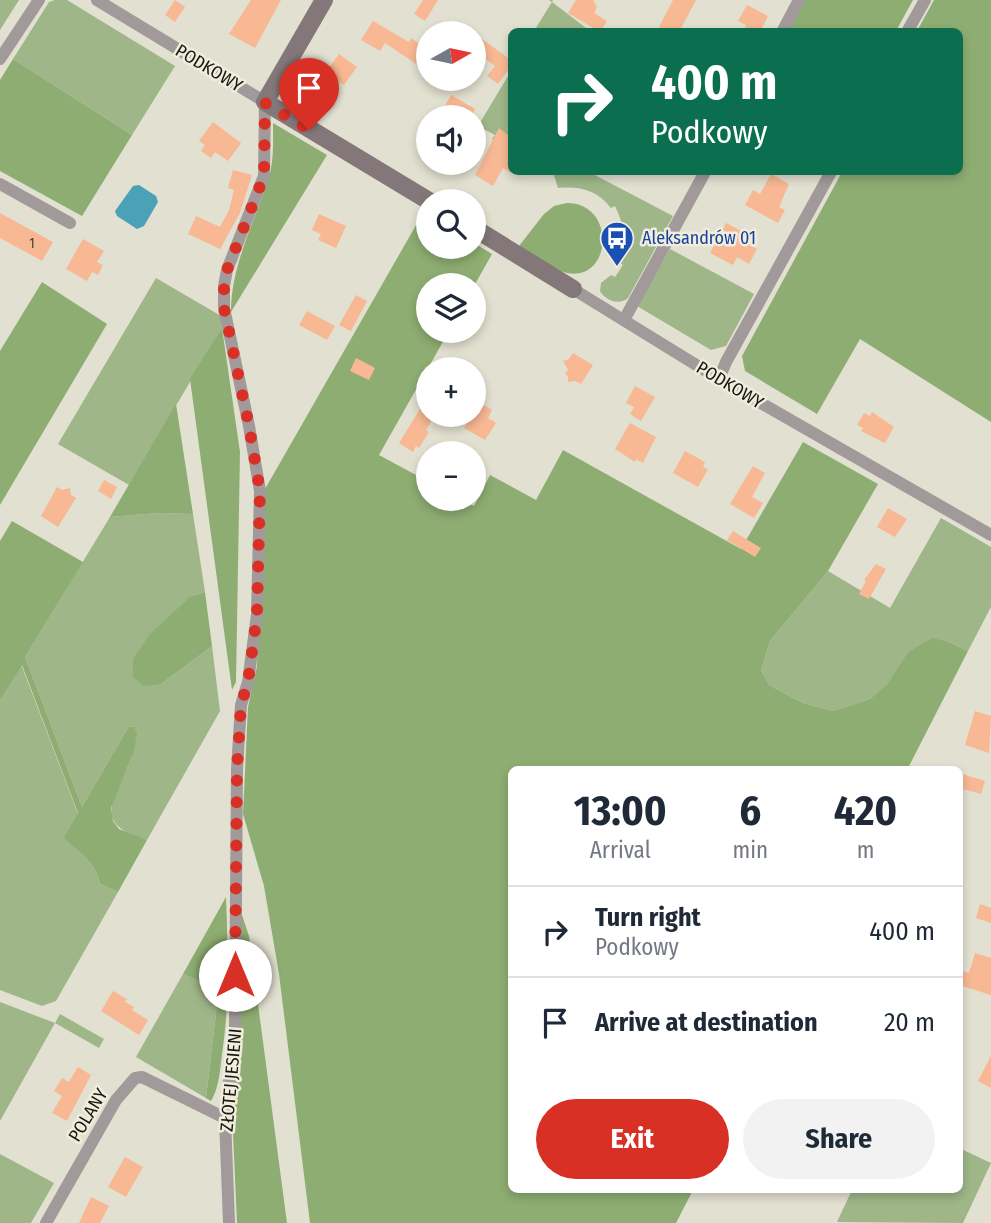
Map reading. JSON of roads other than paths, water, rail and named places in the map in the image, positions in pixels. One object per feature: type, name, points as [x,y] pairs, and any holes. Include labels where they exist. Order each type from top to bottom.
[{"type":"street","points":[[0,59],[39,0]]},
{"type":"street","name":"PODKOWY","points":[[97,0],[416,193]]},
{"type":"street","name":"ZŁOTEJ JESIENI","points":[[229,1223],[225,1118],[236,1028],[237,756],[241,705],[248,682],[257,614],[260,491],[224,308],[224,286],[227,270],[264,176],[265,103],[324,0]]},
{"type":"street","points":[[784,28],[799,0]]},
{"type":"street","points":[[909,28],[925,0]]},
{"type":"street","points":[[624,320],[703,175]]},
{"type":"street","points":[[719,379],[829,175]]},
{"type":"street","points":[[0,184],[70,223]]},
{"type":"street","name":"PODKOWY","points":[[486,235],[719,379],[991,534]]},
{"type":"street","name":"POLANY","points":[[46,1223],[117,1100],[135,1078],[142,1077],[225,1118]]},
{"type":"water","points":[[139,185],[156,196],[158,202],[144,226],[137,229],[117,216],[115,211],[133,186]]},
{"type":"place","name":"Aleksandrów 01","points":[[617,268]]}]
